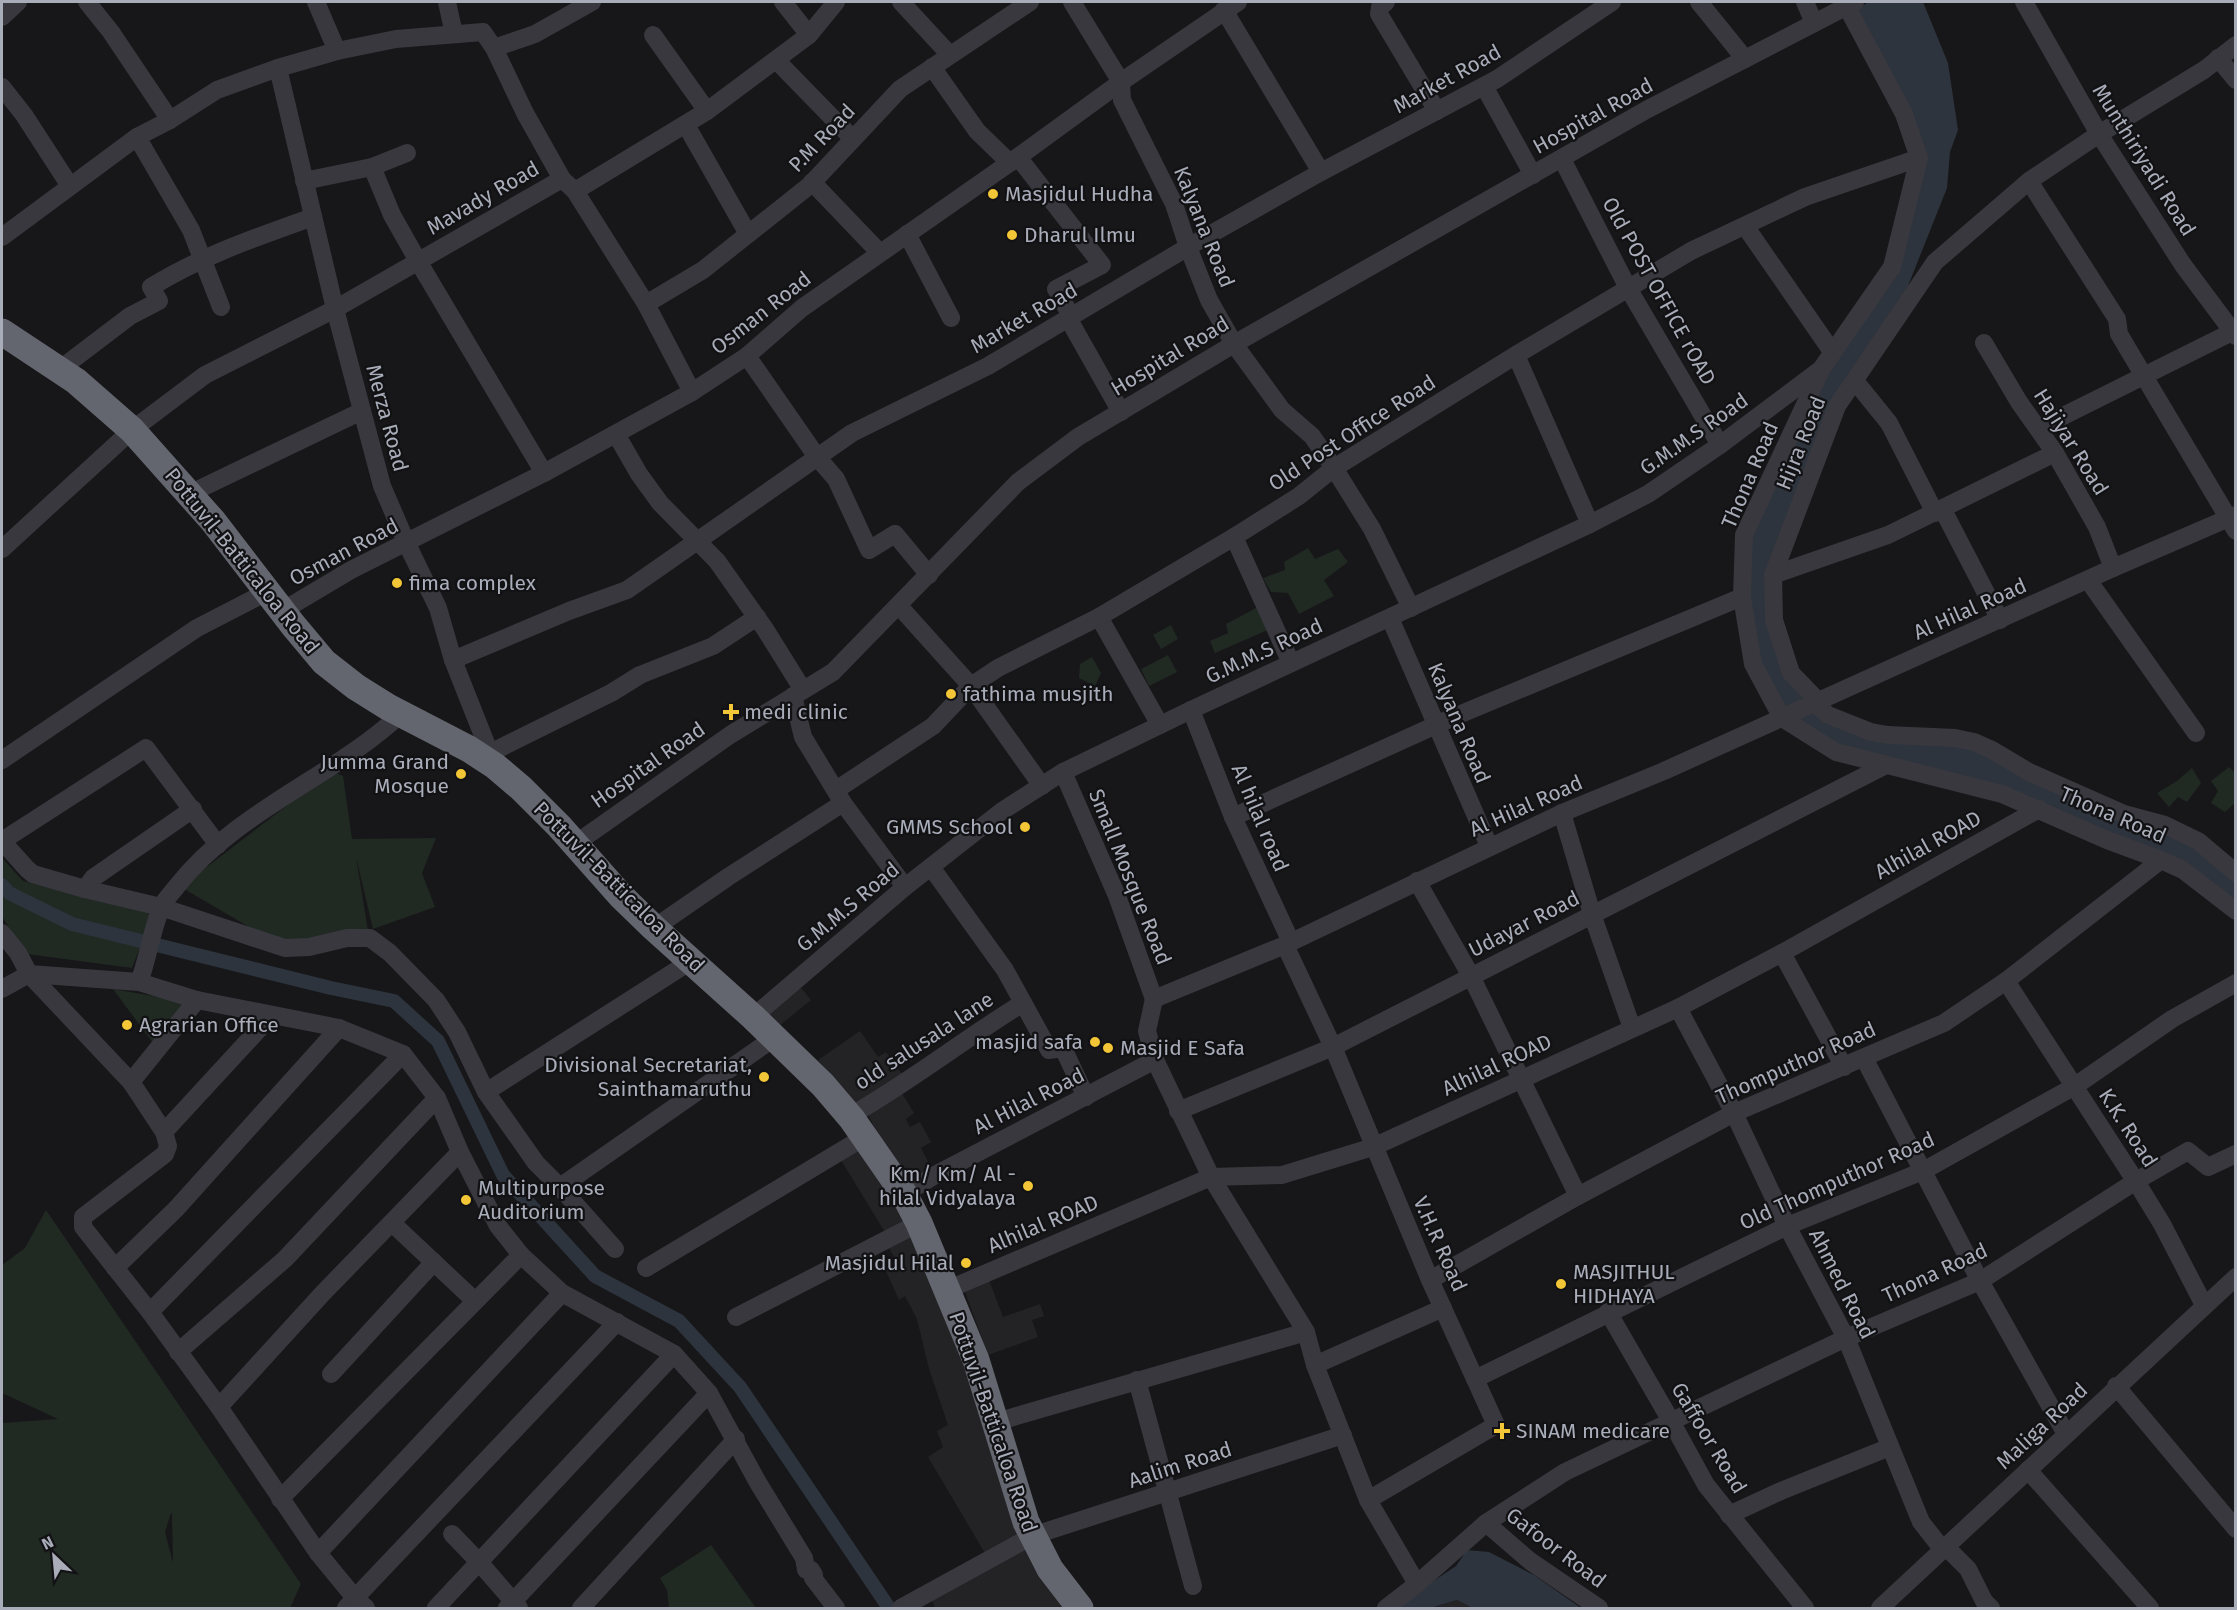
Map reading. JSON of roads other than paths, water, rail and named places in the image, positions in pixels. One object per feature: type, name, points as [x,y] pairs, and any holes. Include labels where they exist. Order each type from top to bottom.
[{"type":"highway","name":"Pottuvil-Batticaloa Road","points":[[2,332],[76,381],[132,430],[213,521],[324,662],[356,687],[401,714],[493,760],[654,928],[753,1017],[823,1085],[858,1126],[904,1194],[919,1223],[976,1360],[1026,1522],[1050,1569],[1080,1608]]},
{"type":"street","points":[[2,18],[16,2]]},
{"type":"street","points":[[87,2],[111,32],[170,120]]},
{"type":"street","points":[[316,2],[337,51]]},
{"type":"street","points":[[447,2],[454,34]]},
{"type":"street","points":[[494,48],[535,34],[592,2]]},
{"type":"street","points":[[783,2],[809,35]]},
{"type":"street","name":"Mavady Road","points":[[2,549],[132,430],[205,375],[335,309],[418,261],[686,125],[809,35],[836,2]]},
{"type":"street","points":[[902,2],[950,55]]},
{"type":"street","name":"P.M Road","points":[[646,304],[703,270],[813,182],[900,89],[1030,2]]},
{"type":"street","name":"Kalyana Road","points":[[1072,2],[1121,82],[1122,100],[1174,204],[1209,300],[1234,344],[1282,410],[1312,436],[1334,468],[1372,529],[1411,608]]},
{"type":"street","name":"Market Road","points":[[1386,2],[1380,7],[1380,14],[1437,111]]},
{"type":"street","name":"Market Road","points":[[453,660],[569,611],[627,590],[852,433],[988,366],[1188,247],[1321,172],[1484,86],[1612,2]]},
{"type":"street","points":[[1699,2],[1745,59]]},
{"type":"street","points":[[1804,2],[1814,23]]},
{"type":"street","name":"Munthiriyadi Road","points":[[2024,2],[2099,134],[2183,266],[2235,332]]},
{"type":"street","points":[[1851,4],[1904,114],[1919,158]]},
{"type":"street","name":"Hospital Road","points":[[574,844],[730,735],[833,672],[1018,482],[1078,437],[1234,344],[1648,109],[1851,4]]},
{"type":"street","points":[[1231,6],[1321,172]]},
{"type":"street","name":"Osman Road","points":[[2,760],[197,628],[259,596],[274,601],[351,570],[407,544],[544,473],[692,392],[747,356],[802,308],[1231,6]]},
{"type":"street","points":[[2,237],[137,136],[170,120],[217,90],[278,68],[337,51],[396,39],[483,32],[494,48],[525,113],[568,185],[646,304],[692,392]]},
{"type":"street","points":[[653,34],[707,111]]},
{"type":"street","name":"Hijra Road","points":[[2235,45],[2204,70],[2099,134],[2029,181],[1935,262],[1837,406],[1773,575],[1774,620],[1791,673],[1828,715],[1871,732],[1955,738],[1974,742],[2029,772],[2124,814],[2165,825],[2198,841],[2235,873]]},
{"type":"street","points":[[2218,58],[2235,80]]},
{"type":"street","points":[[776,60],[852,139]]},
{"type":"street","points":[[932,67],[977,130],[1014,160],[1102,265],[1056,290],[1121,412]]},
{"type":"street","name":"Merza Road","points":[[278,68],[335,309],[382,486],[438,608],[453,660],[493,760]]},
{"type":"street","points":[[1484,86],[1533,175]]},
{"type":"street","points":[[2,87],[24,115],[70,186]]},
{"type":"street","points":[[686,125],[748,234]]},
{"type":"street","points":[[137,136],[182,213],[221,307]]},
{"type":"street","points":[[304,181],[372,167],[407,153]]},
{"type":"street","name":"Old Post Office Road","points":[[654,928],[728,877],[933,726],[971,686],[998,668],[1099,616],[1234,537],[1299,496],[1334,468],[1516,355],[1691,251],[1805,197],[1919,158]]},
{"type":"street","name":"Thona Road","points":[[1919,158],[1892,267],[1828,361],[1744,535],[1742,597],[1753,664],[1782,718],[1836,752],[2002,794],[2106,840],[2183,870],[2235,911]]},
{"type":"street","name":"Old POST OFFICE rOAD","points":[[1562,159],[1628,288],[1720,445]]},
{"type":"street","points":[[372,167],[392,215],[544,473]]},
{"type":"street","points":[[2029,181],[2117,319],[2119,334],[2233,522]]},
{"type":"street","points":[[813,182],[880,253]]},
{"type":"street","points":[[59,370],[130,316],[159,300],[151,287],[177,271],[313,217]]},
{"type":"street","points":[[1745,225],[1828,361]]},
{"type":"street","points":[[906,234],[951,318]]},
{"type":"street","points":[[2039,428],[2235,332]]},
{"type":"street","name":"Hajiyar Road","points":[[1984,343],[2019,402],[2055,453],[2097,527],[2113,568]]},
{"type":"street","points":[[1516,355],[1590,524]]},
{"type":"street","points":[[747,356],[817,457],[836,479],[868,550],[895,534],[929,575]]},
{"type":"street","name":"G.M.M.S Road","points":[[753,1017],[905,887],[1002,811],[1063,772],[1590,524],[1648,494],[1720,445],[1828,361]]},
{"type":"street","points":[[1855,381],[1889,423],[2000,620]]},
{"type":"street","points":[[189,494],[362,411]]},
{"type":"street","points":[[616,434],[639,474],[660,504],[717,561],[757,617],[798,693],[803,736],[839,796],[905,887]]},
{"type":"street","points":[[1773,575],[1888,535],[2055,453]]},
{"type":"street","name":"Al Hilal Road","points":[[1154,999],[1288,943],[1489,846],[1817,703],[2113,568],[2233,522]]},
{"type":"street","points":[[1234,537],[1291,663]]},
{"type":"street","points":[[2088,580],[2196,733]]},
{"type":"street","points":[[1233,817],[1435,726],[1742,597]]},
{"type":"street","points":[[899,606],[971,686],[1042,786]]},
{"type":"street","points":[[1099,616],[1160,725]]},
{"type":"street","points":[[493,760],[640,675],[713,646],[757,617]]},
{"type":"street","name":"Kalyana Road","points":[[1390,618],[1489,846]]},
{"type":"street","name":"Al hilal road","points":[[1191,710],[1233,817],[1288,943]]},
{"type":"street","points":[[141,977],[160,910],[189,872],[218,845],[298,787],[377,736],[401,714]]},
{"type":"street","points":[[218,845],[146,748],[2,841],[33,874],[285,948],[309,948],[347,938],[370,938],[390,953],[436,1000],[457,1032],[486,1092],[536,1163],[615,1248]]},
{"type":"street","name":"Udayar Road","points":[[1178,1111],[1333,1047],[1886,765]]},
{"type":"street","name":"Small Mosque Road","points":[[1063,772],[1117,896],[1154,999]]},
{"type":"street","points":[[85,889],[93,878],[193,809]]},
{"type":"street","name":"Alhilal ROAD","points":[[947,1290],[1211,1177],[1282,1175],[1373,1147],[1678,1008],[1782,953],[2039,809]]},
{"type":"street","points":[[1562,813],[1592,914],[1632,1028]]},
{"type":"street","name":"Thomputhor Road","points":[[1430,1280],[1578,1196],[1734,1113],[1944,1023],[2006,981],[2161,860]]},
{"type":"street","points":[[931,867],[1005,970],[1049,1050],[1063,1048],[1086,1097]]},
{"type":"street","points":[[1416,881],[1471,976],[1578,1196]]},
{"type":"street","points":[[2,933],[18,953],[28,974],[131,1082],[164,1132],[168,1146],[165,1154],[83,1217],[83,1227],[150,1312],[219,1407],[280,1499],[356,1605],[617,1322]]},
{"type":"street","name":"V.H.R Road","points":[[1288,943],[1430,1280],[1496,1425],[1368,1500]]},
{"type":"street","points":[[1782,953],[1844,1067]]},
{"type":"street","points":[[486,1092],[691,961]]},
{"type":"street","points":[[2,989],[28,974],[141,977],[197,999],[339,1028],[403,1054],[437,1098],[460,1152],[498,1226],[521,1255],[562,1293],[674,1354],[709,1393],[757,1481],[804,1558],[806,1570],[811,1570],[813,1578],[836,1608]]},
{"type":"street","name":"K.K. Road","points":[[2006,981],[2136,1181],[2162,1224],[2204,1305]]},
{"type":"street","name":"Old Thomputhor Road","points":[[1476,1379],[1608,1312],[1787,1226],[1923,1171],[2075,1086],[2172,1019],[2235,983]]},
{"type":"street","points":[[131,1082],[197,999]]},
{"type":"street","points":[[1154,999],[1147,1031],[1155,1060],[1211,1177],[1306,1332],[1315,1365],[1368,1500],[1417,1584]]},
{"type":"street","name":"old salusala lane","points":[[646,1268],[858,1126],[914,1078],[954,1048],[1023,1003]]},
{"type":"street","name":"Ahmed Road","points":[[1678,1008],[1734,1113],[1787,1226],[1846,1338],[1921,1522],[1944,1549],[1968,1569],[1984,1601],[1991,1608]]},
{"type":"street","points":[[164,1132],[272,1015]]},
{"type":"street","points":[[115,1268],[176,1209],[339,1028]]},
{"type":"street","points":[[560,1187],[774,1038]]},
{"type":"street","points":[[150,1312],[403,1054]]},
{"type":"street","points":[[1864,1058],[1980,1281],[2066,1434]]},
{"type":"street","name":"Al Hilal Road","points":[[904,1194],[935,1175],[1155,1060]]},
{"type":"street","points":[[178,1352],[285,1259],[437,1098]]},
{"type":"street","name":"Thona Road","points":[[1386,1608],[1486,1523],[1564,1472],[1846,1338],[1980,1281],[2187,1151],[2208,1167],[2235,1154]]},
{"type":"street","points":[[219,1407],[323,1293],[460,1152]]},
{"type":"street","points":[[392,1223],[475,1301]]},
{"type":"street","points":[[736,1317],[919,1223]]},
{"type":"street","points":[[280,1499],[521,1255]]},
{"type":"street","points":[[331,1374],[434,1262]]},
{"type":"street","name":"Maliga Road","points":[[1880,1608],[2235,1277]]},
{"type":"street","points":[[318,1553],[562,1293]]},
{"type":"street","points":[[1315,1365],[1443,1308]]},
{"type":"street","name":"Gaffoor Road","points":[[1608,1312],[1706,1485],[1805,1608]]},
{"type":"street","points":[[996,1422],[1306,1332]]},
{"type":"street","points":[[436,1608],[674,1354]]},
{"type":"street","points":[[1137,1380],[1193,1586]]},
{"type":"street","points":[[2116,1386],[2232,1519]]},
{"type":"street","points":[[452,1534],[479,1562],[513,1606],[709,1393]]},
{"type":"street","name":"Aalim Road","points":[[909,1604],[1032,1536],[1342,1435]]},
{"type":"street","points":[[581,1608],[736,1439]]},
{"type":"street","points":[[1729,1515],[1780,1491],[1890,1447]]},
{"type":"street","points":[[2028,1470],[2150,1608]]},
{"type":"street","name":"Gafoor Road","points":[[1486,1523],[1530,1561],[1599,1608]]},
{"type":"waterway","points":[[2,885],[9,893],[72,924],[331,988],[394,1001],[438,1041],[503,1175],[595,1276],[679,1321],[740,1387],[889,1608]]},
{"type":"place","name":"Masjidul Hudha","points":[[993,194]]},
{"type":"place","name":"Dharul Ilmu","points":[[1012,235]]},
{"type":"place","name":"fima complex","points":[[397,583]]},
{"type":"place","name":"fathima musjith","points":[[951,694]]},
{"type":"place","name":"medi clinic","points":[[731,712]]},
{"type":"place","name":"Jumma Grand Mosque","points":[[461,774]]},
{"type":"place","name":"GMMS School","points":[[1025,827]]},
{"type":"place","name":"Agrarian Office","points":[[127,1025]]},
{"type":"place","name":"masjid safa","points":[[1095,1042]]},
{"type":"place","name":"Masjid E Safa","points":[[1108,1048]]},
{"type":"place","name":"Divisional Secretariat, Sainthamaruthu","points":[[764,1077]]},
{"type":"place","name":"Km/ Km/ Al - hilal Vidyalaya","points":[[1028,1186]]},
{"type":"place","name":"Multipurpose Auditorium","points":[[466,1200]]},
{"type":"place","name":"Masjidul Hilal","points":[[966,1263]]},
{"type":"place","name":"MASJITHUL HIDHAYA","points":[[1561,1284]]},
{"type":"place","name":"SINAM medicare","points":[[1502,1431]]}]
